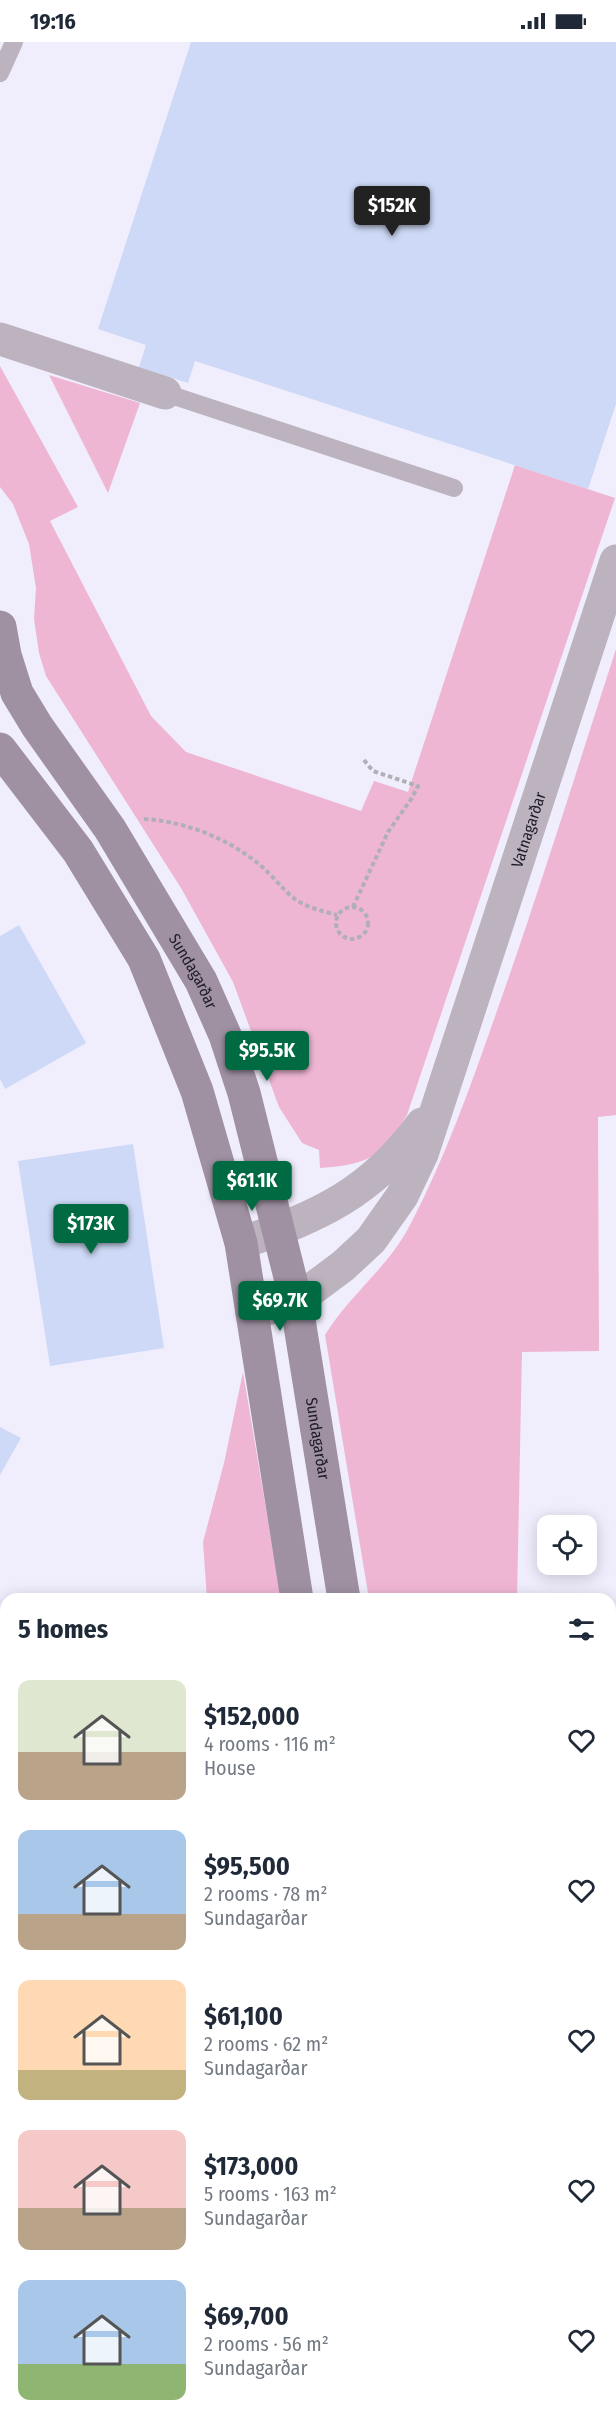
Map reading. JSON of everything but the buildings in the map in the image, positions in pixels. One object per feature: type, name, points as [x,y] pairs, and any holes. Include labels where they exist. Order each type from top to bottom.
[{"type":"main road","name":"Sundagarðar","points":[[0,627],[5,655],[17,693],[37,726],[110,829],[201,981],[225,1035],[244,1093],[296,1301],[343,1593]]},
{"type":"main road","points":[[0,749],[78,851],[144,959],[196,1091],[241,1243],[296,1593]]},
{"type":"street","points":[[0,339],[165,393]]},
{"type":"street","name":"Vatnagarðar","points":[[252,1313],[296,1301],[343,1266],[371,1240],[402,1196],[422,1154],[441,1098],[616,561]]},
{"type":"street","name":"Vatnagarðar","points":[[241,1243],[325,1211],[359,1190],[399,1155],[441,1098]]},
{"type":"lane","points":[[0,73],[14,42]]},
{"type":"lane","points":[[165,393],[454,488]]},
{"type":"path","points":[[352,907],[388,832],[412,798],[417,786],[373,771],[364,760]]},
{"type":"path","points":[[134,819],[183,825],[222,839],[251,857],[292,897],[307,906],[338,915]]},
{"type":"path","points":[[352,907],[362,911],[367,920],[365,931],[357,938],[342,935],[336,926],[338,915],[344,909],[352,907]]},
{"type":"shaded area","points":[[0,42],[616,42],[616,1593],[0,1593]]},
{"type":"shaded area","points":[[0,366],[78,507],[50,521],[151,716],[186,752],[361,811],[374,781],[408,792],[515,465],[615,498],[407,1115],[390,1141],[362,1161],[320,1168],[319,1150],[302,1143],[279,1107],[233,982],[181,888],[46,676],[39,653],[34,619],[36,588],[29,544],[13,504],[0,487]]},
{"type":"shaded area","points":[[49,375],[140,403],[108,493]]},
{"type":"shaded area","points":[[616,649],[616,1115],[598,1117],[599,1351],[522,1352],[517,1593],[368,1593],[325,1335],[346,1306],[392,1253],[424,1197],[458,1117],[544,874]]},
{"type":"shaded area","points":[[243,1372],[280,1593],[207,1593],[203,1542],[224,1463]]}]
